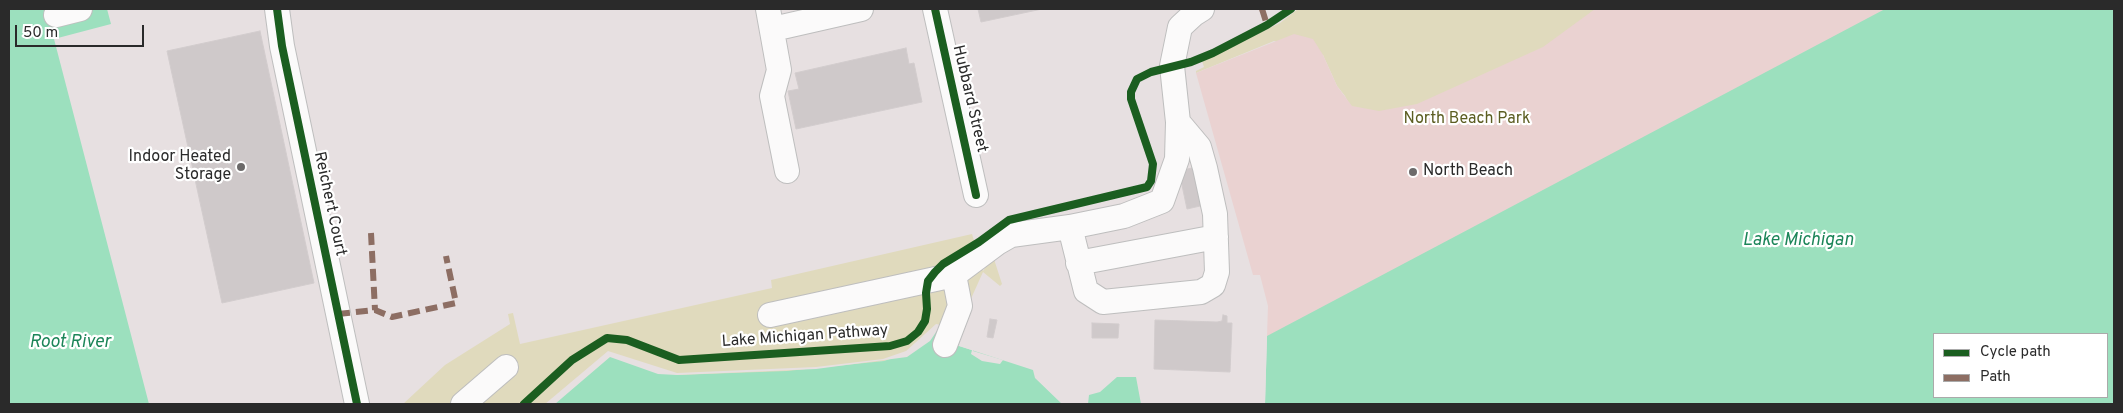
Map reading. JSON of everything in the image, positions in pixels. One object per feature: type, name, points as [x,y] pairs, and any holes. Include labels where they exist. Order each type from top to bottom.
[{"type":"street","points":[[56,15],[80,9]]},
{"type":"street","name":"Reichert Court","points":[[277,9],[282,46],[357,404]]},
{"type":"street","points":[[787,171],[772,96],[779,70],[771,19],[861,9]]},
{"type":"street","name":"Hubbard Street","points":[[935,9],[976,195]]},
{"type":"street","points":[[770,315],[954,275],[1011,235],[1070,227],[1124,216],[1162,202],[1178,159],[1178,122],[1172,66],[1180,27],[1202,9]]},
{"type":"street","points":[[1070,227],[1086,291],[1103,302],[1201,292],[1213,285],[1217,272],[1215,214],[1199,146],[1178,122]]},
{"type":"street","points":[[1078,263],[1216,237]]},
{"type":"street","points":[[945,345],[960,306],[954,275]]},
{"type":"street","points":[[463,404],[506,367]]},
{"type":"green space","name":"North Beach","points":[[1298,9],[1942,9],[1425,269],[1345,96],[1337,86],[1323,55],[1274,41],[1196,73],[1196,71],[1204,67],[1202,61],[1280,23]]},
{"type":"green space","points":[[972,234],[983,271],[993,256],[1002,284],[1000,286],[983,272],[956,332],[908,353],[884,361],[547,404],[403,404],[445,365],[510,324],[508,314],[513,313],[520,344],[772,288],[771,280]]},
{"type":"sand","name":"North Beach","points":[[1595,9],[1942,9],[1295,339],[1267,336],[1268,306],[1260,275],[1253,275],[1196,73],[1294,34],[1313,39],[1323,55],[1337,86],[1352,106],[1379,111],[1417,104],[1543,47]]},
{"type":"water","name":"Root River","points":[[9,9],[107,9],[111,24],[54,39],[149,404],[9,404]]},
{"type":"water","name":"Lake Michigan","points":[[1885,9],[2114,9],[2114,404],[1265,404],[1267,336]]},
{"type":"water","points":[[938,326],[956,345],[1033,370],[1035,378],[1062,404],[547,404],[608,353],[677,375],[787,371],[884,361],[907,353]]},
{"type":"water","points":[[1117,377],[1136,377],[1141,404],[1088,404],[1089,395],[1100,392]]},
{"type":"pier","points":[[936,324],[941,325],[930,341],[907,357],[816,369],[677,375],[658,374],[610,357],[555,404],[545,404],[608,351],[677,373],[816,367],[883,359],[906,351]]},
{"type":"pier","points":[[959,332],[959,343],[973,348],[973,351],[1003,360],[1000,364],[982,361],[971,354],[972,350],[956,345]]},
{"type":"pier","points":[[1264,336],[1267,336],[1265,404],[1262,404]]},
{"type":"building","points":[[978,9],[1042,9],[981,22]]},
{"type":"building","name":"Indoor Heated Storage","points":[[260,31],[314,283],[222,303],[167,51]]},
{"type":"building","points":[[906,48],[909,64],[914,63],[922,102],[796,129],[788,91],[799,89],[795,73]]},
{"type":"building","points":[[1200,166],[1209,204],[1187,209],[1179,171]]},
{"type":"building","points":[[1223,315],[1227,316],[1227,323],[1232,323],[1230,372],[1154,369],[1155,320],[1217,322],[1222,321]]},
{"type":"building","points":[[990,319],[997,320],[993,338],[987,337]]},
{"type":"building","points":[[1092,323],[1119,324],[1118,338],[1092,338]]},
{"type":"marked path","points":[[1262,9],[1267,25]]},
{"type":"marked path","points":[[371,233],[375,310]]},
{"type":"marked path","points":[[338,314],[375,310],[392,317],[456,303],[446,256]]},
{"type":"cycle path","points":[[277,9],[282,46],[357,404]]},
{"type":"cycle path","points":[[935,9],[976,195]]},
{"type":"cycle path","name":"Lake Michigan Pathway","points":[[524,404],[572,360],[607,338],[627,340],[679,360],[890,346],[907,341],[918,332],[925,321],[928,281],[935,272],[943,264],[979,242],[1009,220],[1147,187],[1151,181],[1153,164],[1131,99],[1131,92],[1137,79],[1151,72],[1191,62],[1213,53],[1267,25],[1291,9]]},
{"type":"place","name":"Indoor Heated Storage","points":[[241,167]]},
{"type":"place","name":"North Beach","points":[[1413,172]]},
{"type":"park label","name":"North Beach Park","points":[[1467,120]]}]
